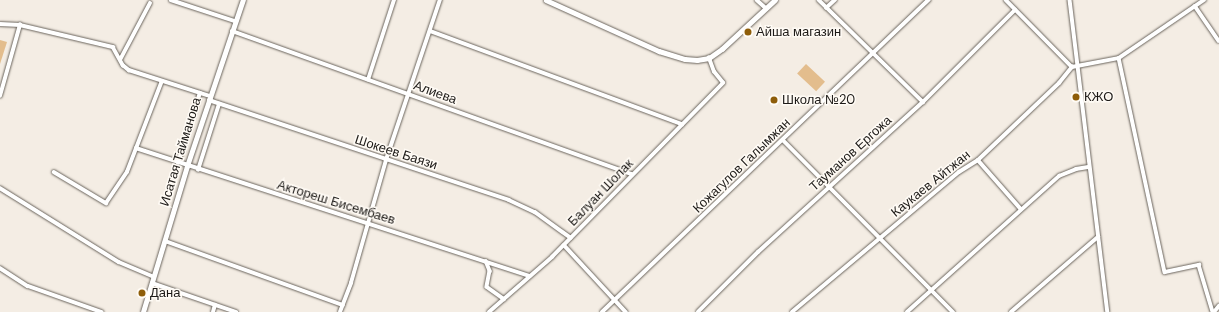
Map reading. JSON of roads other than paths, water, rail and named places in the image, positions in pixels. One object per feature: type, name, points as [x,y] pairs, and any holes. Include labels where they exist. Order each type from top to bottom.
[{"type":"street","points":[[171,0],[235,21]]},
{"type":"street","name":"Исатая Тайманова","points":[[144,312],[187,166],[243,0]]},
{"type":"street","points":[[368,80],[394,0]]},
{"type":"street","points":[[340,312],[386,160],[440,0]]},
{"type":"street","points":[[546,0],[665,54],[685,59],[709,58],[767,9],[775,0]]},
{"type":"street","points":[[756,0],[767,9]]},
{"type":"street","points":[[819,0],[923,102]]},
{"type":"street","points":[[826,8],[835,0]]},
{"type":"street","name":"Кожагулов Галымжан","points":[[602,312],[929,0]]},
{"type":"street","points":[[1006,0],[1072,67],[1119,58],[1204,0]]},
{"type":"street","points":[[1070,0],[1088,167],[1107,311]]},
{"type":"street","points":[[120,60],[150,3]]},
{"type":"street","points":[[1195,6],[1219,41]]},
{"type":"street","name":"Тауманов Ергожа","points":[[698,312],[758,252],[831,188],[923,102],[1015,10]]},
{"type":"street","name":"Шокеев Баязи","points":[[0,24],[20,25],[113,47],[120,60],[129,70],[200,93],[219,104],[509,200],[535,212],[571,238]]},
{"type":"street","points":[[0,96],[20,25]]},
{"type":"street","points":[[430,30],[682,124]]},
{"type":"street","name":"Алиева","points":[[232,31],[632,174]]},
{"type":"street","name":"Балуан Шолак","points":[[489,312],[564,245],[632,174],[723,84],[714,72],[709,58]]},
{"type":"street","points":[[1119,58],[1165,272],[1199,265],[1214,312]]},
{"type":"street","name":"Каукаев Айтжан","points":[[792,312],[959,172],[978,160],[1059,83],[1072,67]]},
{"type":"street","points":[[54,172],[106,203],[121,184],[162,81]]},
{"type":"street","points":[[178,163],[200,93]]},
{"type":"street","points":[[198,170],[219,104]]},
{"type":"street","points":[[782,140],[881,237],[953,312]]},
{"type":"street","name":"Актореш Бисембаев","points":[[136,148],[198,170],[367,222],[530,276]]},
{"type":"street","points":[[978,160],[1021,209]]},
{"type":"street","points":[[907,312],[989,241],[1021,209],[1059,176],[1076,169],[1088,167]]},
{"type":"street","points":[[0,188],[119,262],[154,277]]},
{"type":"street","points":[[1011,312],[1098,237]]},
{"type":"street","points":[[165,241],[343,305]]},
{"type":"street","points":[[564,245],[626,312]]},
{"type":"street","points":[[486,261],[490,271],[487,287],[504,299]]},
{"type":"street","points":[[0,268],[28,286],[102,312]]},
{"type":"street","points":[[152,283],[236,312]]},
{"type":"street","points":[[213,312],[215,305]]},
{"type":"street","points":[[1214,312],[1219,306]]},
{"type":"place","name":"Айша магазин","points":[[748,32]]},
{"type":"place","name":"КЖО","points":[[1076,97]]},
{"type":"place","name":"Школа №20","points":[[774,100]]},
{"type":"place","name":"Дана","points":[[142,293]]}]
